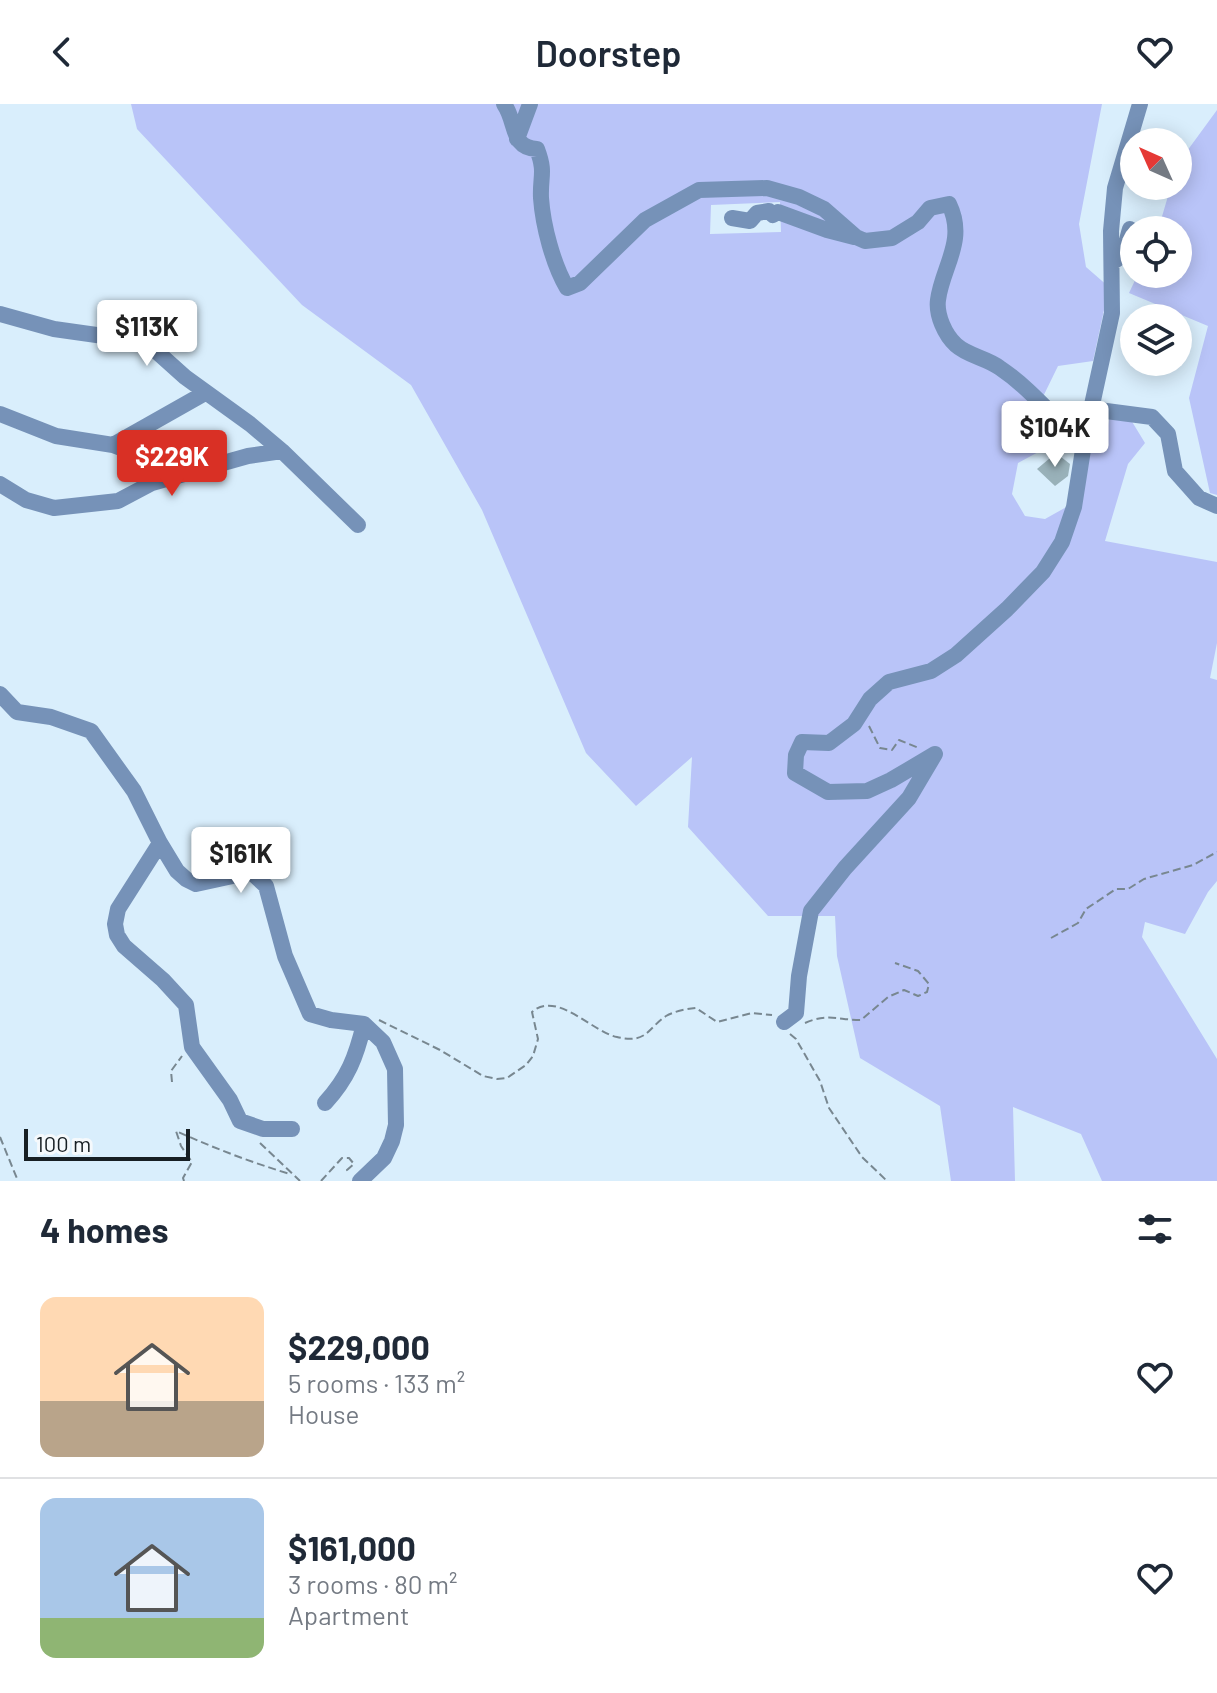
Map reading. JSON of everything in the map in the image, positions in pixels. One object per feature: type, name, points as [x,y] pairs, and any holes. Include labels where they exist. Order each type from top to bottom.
[{"type":"street","points":[[504,104],[511,113],[517,140],[526,148],[537,149],[544,168],[541,198],[554,257],[567,288],[580,283],[645,220],[699,190],[767,188],[799,197],[824,209],[856,237]]},
{"type":"street","points":[[517,140],[530,104]]},
{"type":"street","points":[[935,754],[867,791],[828,792],[795,773],[796,755],[802,742],[829,743],[854,724],[870,699],[889,682],[931,671],[956,655],[1043,572],[1062,542],[1074,507],[1085,437],[1112,313],[1115,188],[1140,104]]},
{"type":"street","points":[[732,218],[750,221],[757,213],[769,211],[773,215],[778,212],[865,241],[892,238],[918,222],[930,208],[949,204],[953,213],[954,252],[938,300],[939,315],[947,333],[957,346],[996,364],[1019,381],[1073,435],[1085,437]]},
{"type":"street","points":[[1112,262],[1120,258]]},
{"type":"street","points":[[0,314],[54,329],[146,342],[205,393],[282,451],[358,525]]},
{"type":"street","points":[[113,445],[205,393]]},
{"type":"street","points":[[1091,409],[1152,417],[1168,434],[1175,471],[1199,498],[1217,506]]},
{"type":"street","points":[[0,414],[56,436],[113,445],[129,451],[137,458],[152,483]]},
{"type":"street","points":[[0,484],[26,500],[54,508],[118,501],[152,483],[248,456],[282,451]]},
{"type":"street","points":[[0,694],[17,712],[51,717],[91,731],[134,791],[177,871],[196,884],[255,867],[266,886],[285,956],[310,1014],[364,1024],[383,1042],[395,1069],[396,1125],[384,1158],[360,1181]]},
{"type":"street","points":[[784,1022],[796,1013],[799,976],[811,911],[845,868],[909,798],[935,754]]},
{"type":"street","points":[[160,843],[118,909],[115,924],[117,935],[124,946],[186,1005],[192,1047],[230,1100],[236,1116],[254,1128],[292,1129]]},
{"type":"street","points":[[325,1103],[342,1085],[349,1071],[364,1024]]},
{"type":"path","points":[[859,716],[870,727],[880,748],[892,750],[899,740],[935,754]]},
{"type":"path","points":[[1051,938],[1078,923],[1086,909],[1116,889],[1128,889],[1144,879],[1193,865],[1217,852]]},
{"type":"path","points":[[364,1024],[382,1020],[483,1076],[507,1078],[533,1056],[538,1039],[532,1012],[541,1007],[557,1006],[610,1035],[622,1038],[648,1034],[670,1014],[696,1008],[717,1022],[759,1012],[799,1024],[818,1017],[833,1016],[861,1020],[896,993],[904,990],[918,996],[927,992],[929,984],[918,971],[895,963]]},
{"type":"path","points":[[784,1022],[785,1030],[796,1039],[820,1081],[829,1108],[862,1157],[887,1181]]},
{"type":"path","points":[[172,1082],[174,1064],[192,1047]]},
{"type":"path","points":[[254,1128],[254,1137],[275,1155],[290,1174]]},
{"type":"path","points":[[184,1181],[192,1162],[181,1146],[176,1131],[233,1157],[249,1159],[290,1174],[300,1181]]},
{"type":"path","points":[[0,1137],[18,1181]]},
{"type":"path","points":[[321,1181],[342,1158],[349,1158],[354,1164],[347,1170],[360,1181]]},
{"type":"shaded area","points":[[131,104],[1102,104],[1079,224],[1086,267],[1109,287],[1093,361],[1058,366],[1037,409],[1042,450],[1018,463],[1012,494],[1025,516],[1045,519],[1070,505],[1088,443],[1104,445],[1110,415],[1131,420],[1145,443],[1128,464],[1105,541],[1217,562],[1217,643],[1210,678],[1217,680],[1217,881],[1185,934],[1145,922],[1142,937],[1217,1059],[1217,1181],[1102,1181],[1081,1134],[1013,1107],[1015,1181],[951,1181],[940,1106],[860,1058],[837,956],[835,916],[768,916],[688,827],[692,757],[636,806],[586,753],[482,510],[411,385],[302,305],[137,129]],"holes":[[[780,202],[781,232],[710,234],[711,205]]]},
{"type":"shaded area","points":[[1217,110],[1217,495],[1210,493],[1189,398],[1208,326],[1192,319],[1192,304],[1155,304],[1129,293],[1131,288],[1192,288],[1192,216],[1162,216],[1167,200],[1192,200],[1192,144]]},
{"type":"building","points":[[1056,453],[1070,464],[1068,476],[1055,486],[1037,469]]}]
